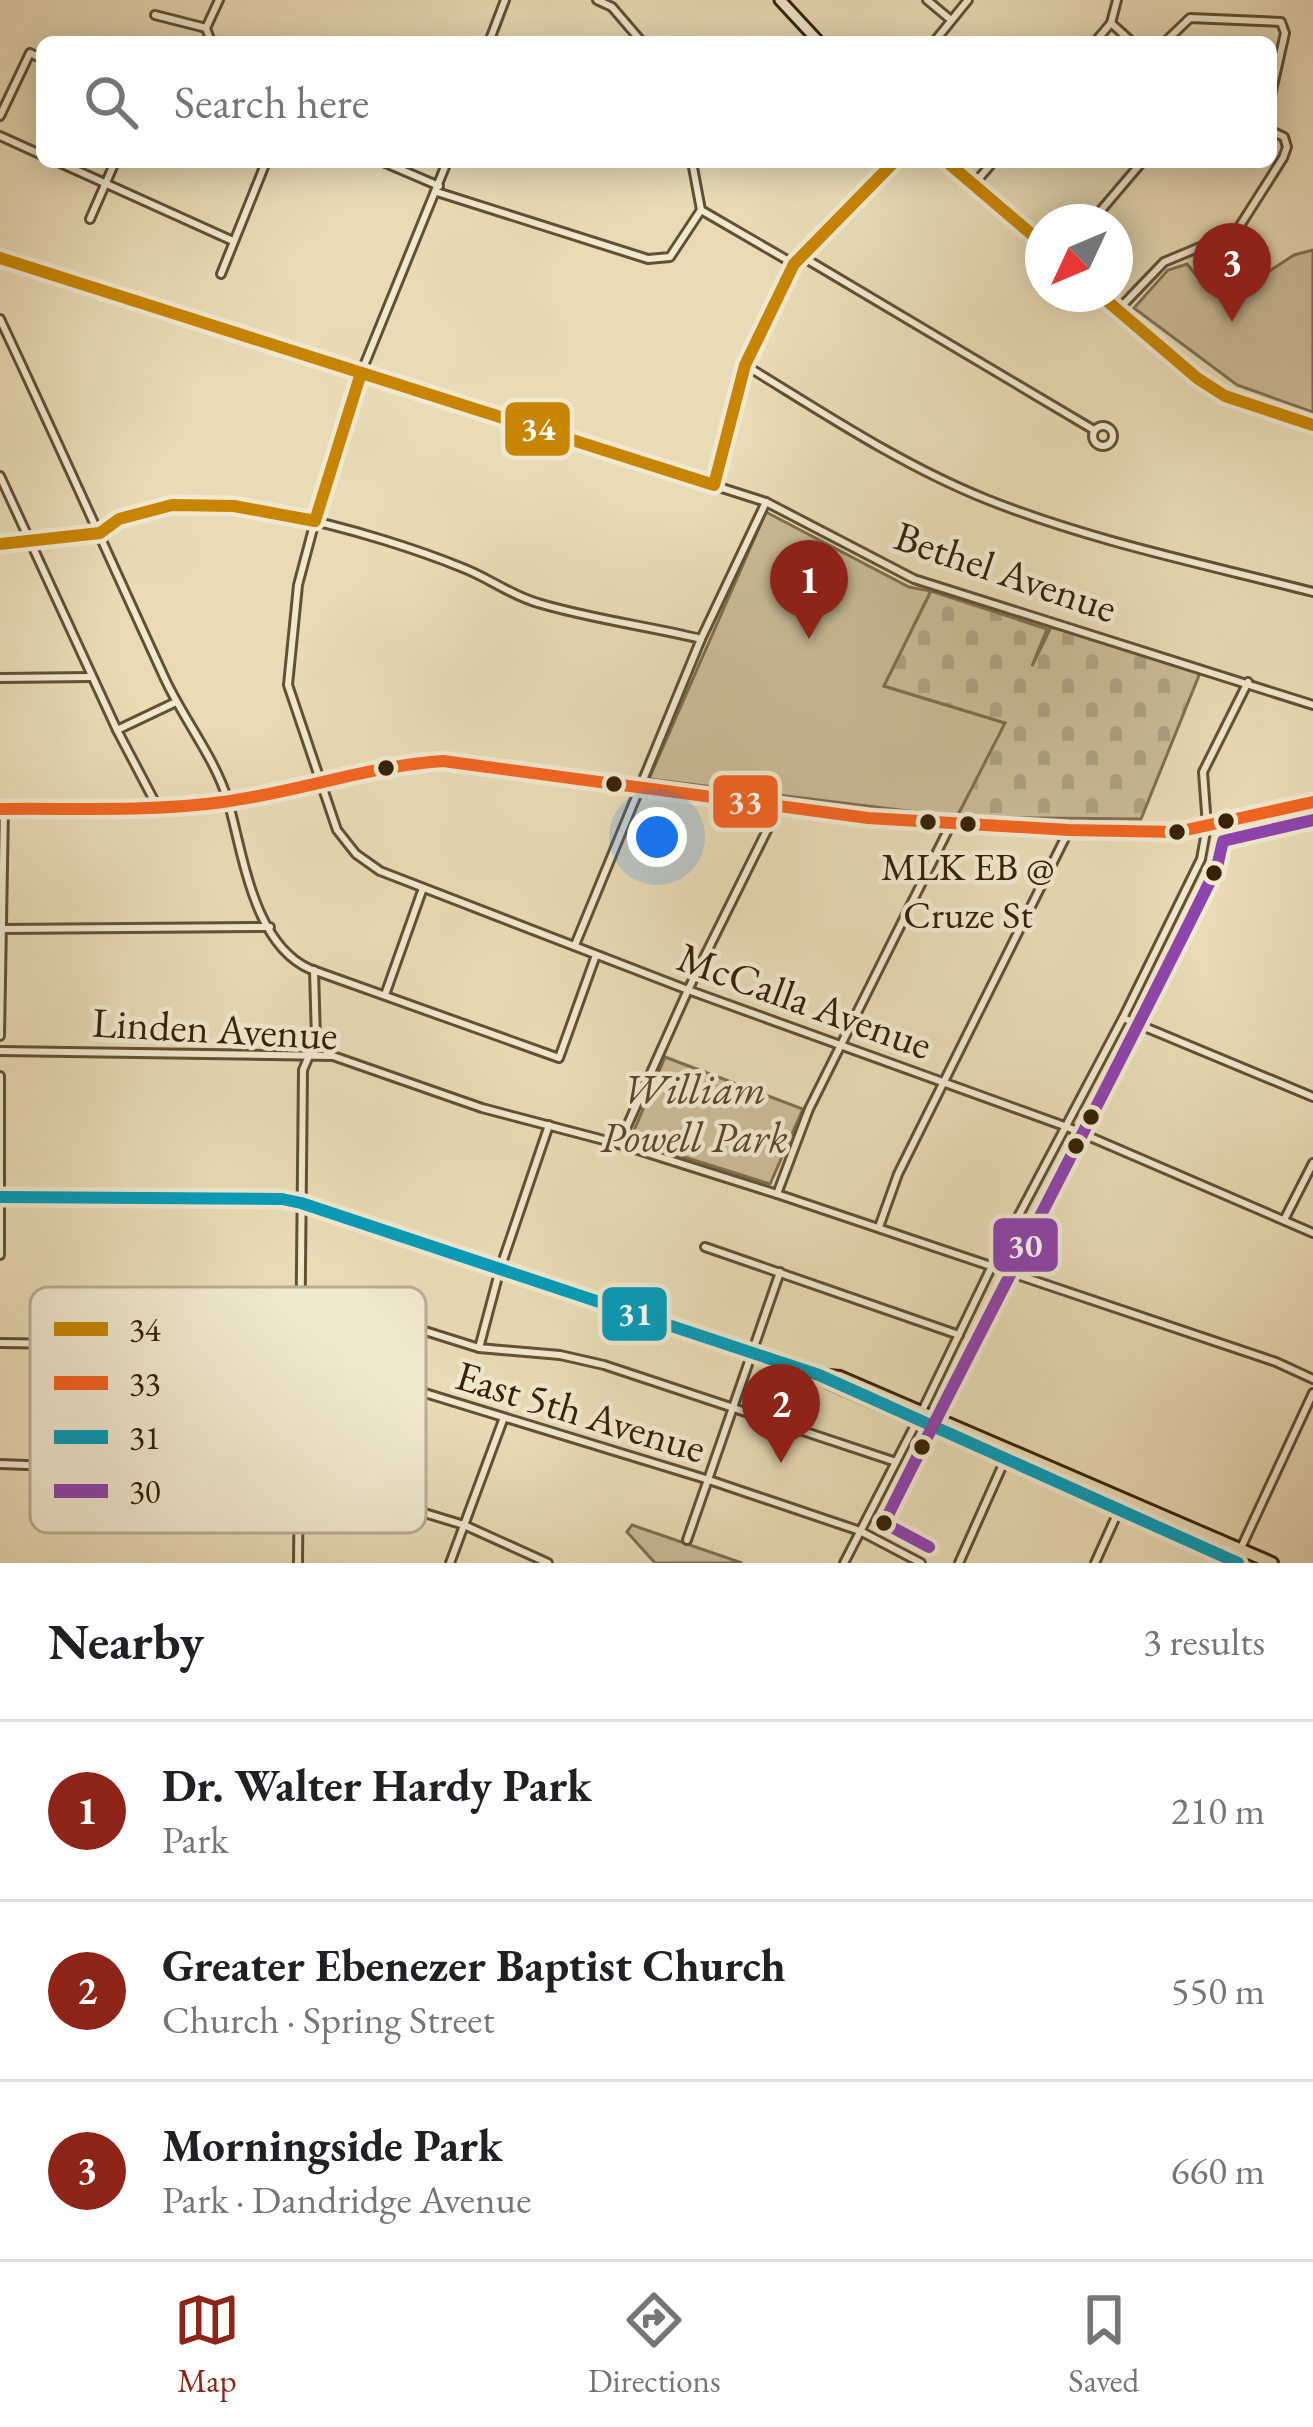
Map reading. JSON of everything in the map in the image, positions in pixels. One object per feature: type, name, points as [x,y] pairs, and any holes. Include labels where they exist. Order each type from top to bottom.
[{"type":"main road","points":[[780,0],[813,36]]},
{"type":"main road","points":[[954,168],[1025,228]]},
{"type":"main road","points":[[1119,312],[1197,379],[1226,396],[1313,424]]},
{"type":"main road","points":[[0,544],[30,541]]},
{"type":"main road","points":[[2,809],[158,808],[228,801],[319,780],[443,761],[636,789],[951,824],[1149,834],[1313,802]]},
{"type":"main road","points":[[0,1197],[282,1199],[301,1203],[819,1375],[830,1374],[1237,1559]]},
{"type":"main road","points":[[920,1414],[1005,1459],[1237,1559],[1272,1563]]},
{"type":"street","points":[[209,36],[206,28],[219,0]]},
{"type":"street","points":[[491,36],[505,0]]},
{"type":"street","points":[[597,0],[612,7],[637,36]]},
{"type":"street","points":[[927,0],[951,20]]},
{"type":"street","points":[[939,36],[968,0]]},
{"type":"street","points":[[1100,36],[1111,23],[1117,0]]},
{"type":"street","points":[[155,15],[206,28]]},
{"type":"street","points":[[1172,36],[1190,18],[1281,22],[1285,32],[1277,68]]},
{"type":"street","points":[[1111,23],[1125,36]]},
{"type":"street","points":[[0,116],[30,53],[36,56]]},
{"type":"street","points":[[1277,134],[1284,137],[1286,152],[1277,167]]},
{"type":"street","points":[[0,136],[36,152]]},
{"type":"street","points":[[72,168],[233,241]]},
{"type":"street","points":[[90,219],[112,168]]},
{"type":"street","points":[[220,274],[263,168]]},
{"type":"street","points":[[394,168],[438,189],[648,259],[670,257],[701,210],[693,168]]},
{"type":"street","name":"McCalla Avenue","points":[[445,168],[361,374],[298,585],[288,685],[345,842],[374,868],[423,888],[688,990],[1066,1126],[1313,1233]]},
{"type":"street","points":[[714,485],[745,365],[794,264],[888,168]]},
{"type":"street","points":[[974,184],[988,168]]},
{"type":"street","points":[[1106,204],[1137,168]]},
{"type":"street","points":[[1133,294],[1157,266],[1226,238],[1244,223],[1277,168]]},
{"type":"street","points":[[701,210],[794,264]]},
{"type":"street","points":[[801,256],[1094,430]]},
{"type":"street","name":"Bethel Avenue","points":[[0,258],[766,502],[914,579],[1313,705]]},
{"type":"street","points":[[0,319],[176,702],[228,801],[242,868],[269,927],[289,956],[314,970],[559,1058],[596,955]]},
{"type":"street","points":[[745,365],[883,447],[982,498],[1063,526],[1313,592]]},
{"type":"street","points":[[0,476],[158,808]]},
{"type":"street","points":[[575,945],[701,638],[766,502]]},
{"type":"street","points":[[30,541],[100,533],[112,521],[128,515],[190,505],[256,508],[315,521],[462,567],[536,603],[701,638]]},
{"type":"street","points":[[0,677],[92,676]]},
{"type":"street","points":[[844,1563],[1201,859],[1208,826],[1203,772],[1248,682]]},
{"type":"street","points":[[117,730],[176,702]]},
{"type":"street","points":[[619,1144],[779,806]]},
{"type":"street","points":[[0,1036],[2,809]]},
{"type":"street","points":[[777,1194],[809,1108],[951,824]]},
{"type":"street","points":[[879,1228],[898,1174],[1069,830]]},
{"type":"street","points":[[386,993],[423,888]]},
{"type":"street","points":[[1,929],[269,927]]},
{"type":"street","points":[[302,1287],[303,1070],[316,1039],[314,970]]},
{"type":"street","points":[[1123,1018],[1313,1097]]},
{"type":"street","name":"Linden Avenue","points":[[0,1051],[340,1058],[482,1108],[619,1144],[777,1194],[1276,1362],[1313,1379]]},
{"type":"street","points":[[0,1076],[0,1255]]},
{"type":"street","points":[[479,1348],[500,1269],[549,1125]]},
{"type":"street","points":[[1284,1220],[1313,1162]]},
{"type":"street","points":[[705,1247],[959,1335]]},
{"type":"street","points":[[687,1540],[780,1271]]},
{"type":"street","points":[[426,1331],[479,1348],[581,1359],[896,1462]]},
{"type":"street","name":"East 5th Avenue","points":[[0,1343],[30,1343]]},
{"type":"street","points":[[1237,1559],[1313,1393]]},
{"type":"street","name":"East 5th Avenue","points":[[426,1395],[709,1480],[860,1532],[921,1563]]},
{"type":"street","points":[[450,1563],[503,1420]]},
{"type":"street","points":[[958,1563],[1005,1459]]},
{"type":"street","points":[[0,1463],[30,1464]]},
{"type":"street","points":[[1095,1563],[1119,1509]]},
{"type":"street","points":[[426,1513],[548,1563]]},
{"type":"street","points":[[298,1563],[299,1533]]},
{"type":"green space","points":[[1313,250],[1313,412],[1237,385],[1134,308],[1168,270],[1187,264],[1206,287],[1263,275],[1294,255]]},
{"type":"green space","points":[[766,512],[909,587],[931,591],[884,686],[1006,723],[957,817],[649,779]]},
{"type":"green space","points":[[931,591],[1047,629],[1032,666],[1051,627],[1202,668],[1141,819],[957,817],[1005,723],[884,686]]},
{"type":"green space","name":"William Powell Park","points":[[665,1057],[803,1109],[770,1184],[630,1140]]},
{"type":"green space","points":[[632,1525],[742,1563],[655,1563],[627,1532]]},
{"type":"transit line","name":"34","points":[[0,258],[714,485],[745,365],[794,264],[888,168]]},
{"type":"transit line","name":"34","points":[[954,168],[1025,229]]},
{"type":"transit line","name":"34","points":[[1120,312],[1225,396],[1313,425]]},
{"type":"transit line","name":"34","points":[[0,544],[100,533],[119,519],[172,505],[234,506],[315,521],[361,373]]},
{"type":"transit line","name":"33","points":[[0,809],[195,805],[443,761],[868,818],[1069,830],[1177,832],[1313,802]]},
{"type":"transit line","name":"30","points":[[929,1547],[884,1523],[1217,867],[1223,841],[1313,820]]},
{"type":"transit line","name":"31","points":[[0,1197],[282,1199],[301,1203],[819,1375],[1238,1563]]},
{"type":"place","name":"Morningside Park","points":[[1232,322]]},
{"type":"place","name":"Dr. Walter Hardy Park","points":[[809,639]]},
{"type":"place","name":"MLK EB @ Cruze St","points":[[968,824]]},
{"type":"place","name":"Greater Ebenezer Baptist Church","points":[[781,1463]]}]
